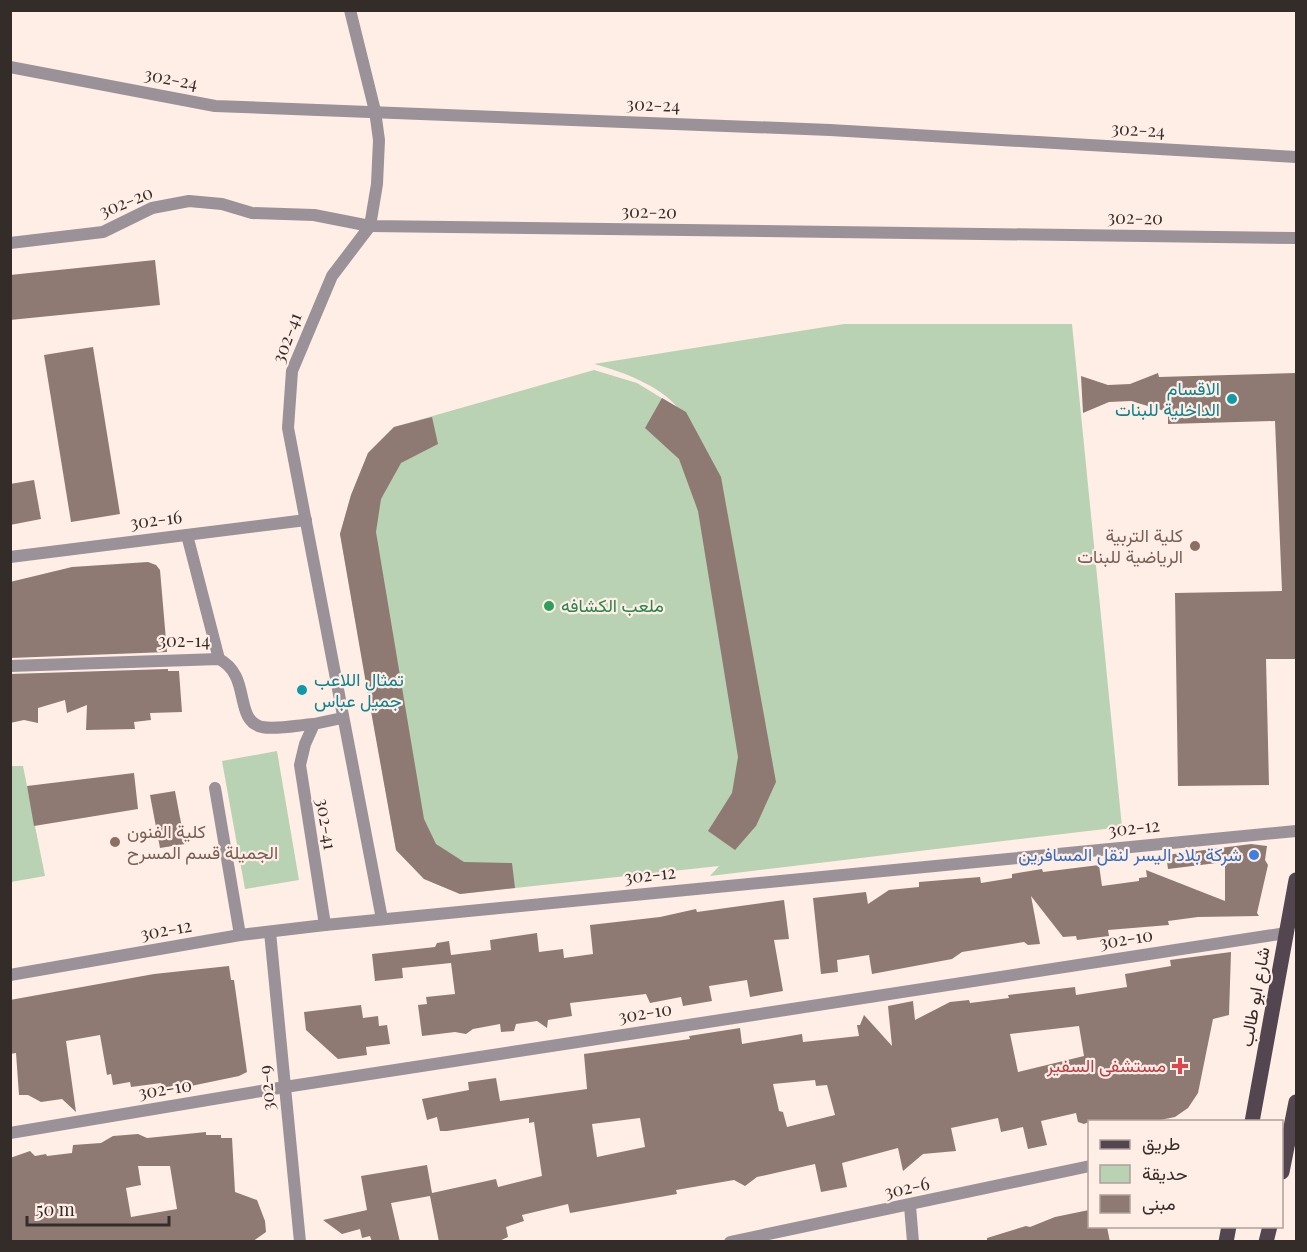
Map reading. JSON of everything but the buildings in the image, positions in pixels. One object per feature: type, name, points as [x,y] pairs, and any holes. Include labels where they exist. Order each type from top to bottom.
[{"type":"main road","name":"شارع ابو طالب","points":[[1252,1120],[1296,880]]},
{"type":"main road","points":[[1283,1154],[1285,1136],[1296,1102]]},
{"type":"street","name":"302-41","points":[[350,10],[375,111],[379,140],[377,184],[370,226],[332,276],[292,370],[288,428],[382,919]]},
{"type":"street","name":"302-24","points":[[10,67],[215,106],[818,129],[1296,157]]},
{"type":"street","name":"302-20","points":[[10,243],[103,232],[152,208],[189,201],[222,204],[252,213],[314,215],[370,226],[1296,238]]},
{"type":"street","name":"302-16","points":[[10,557],[306,520]]},
{"type":"street","points":[[187,535],[219,659]]},
{"type":"street","name":"302-14","points":[[10,666],[219,659],[235,670],[246,714],[254,724],[267,727],[314,724]]},
{"type":"street","points":[[314,724],[342,718]]},
{"type":"street","name":"302-41","points":[[314,724],[305,744],[300,765],[325,925]]},
{"type":"street","points":[[215,789],[240,935]]},
{"type":"street","name":"302-12","points":[[10,975],[240,935],[325,925],[1296,831]]},
{"type":"street","name":"302-9","points":[[270,932],[300,1242]]},
{"type":"street","name":"302-10","points":[[10,1133],[285,1087],[1286,933]]},
{"type":"street","name":"302-6","points":[[730,1242],[910,1206],[1088,1166]]},
{"type":"street","points":[[910,1206],[913,1242]]},
{"type":"green space","points":[[844,324],[1072,324],[1122,827],[710,876],[719,866],[460,894],[424,879],[396,850],[340,534],[351,495],[368,453],[394,427],[594,370],[637,383],[678,408],[651,386],[628,375],[594,364]]},
{"type":"green space","points":[[277,751],[299,880],[245,889],[222,761]]},
{"type":"green space","points":[[11,766],[23,766],[45,876],[11,882]]},
{"type":"place","name":"الاقسام الداخلية للبنات","points":[[1232,399]]},
{"type":"place","name":"كلية التربية الرياضية للبنات","points":[[1195,546]]},
{"type":"place","name":"ملعب الكشافه","points":[[549,606]]},
{"type":"place","name":"تمثال اللاعب جميل عباس","points":[[302,690]]},
{"type":"place","name":"كلية الفنون الجميلة قسم المسرح","points":[[115,842]]},
{"type":"place","name":"شركة بلاد اليسر لنقل المسافرين","points":[[1254,855]]},
{"type":"place","name":"مستشفى السفير","points":[[1180,1066]]}]
